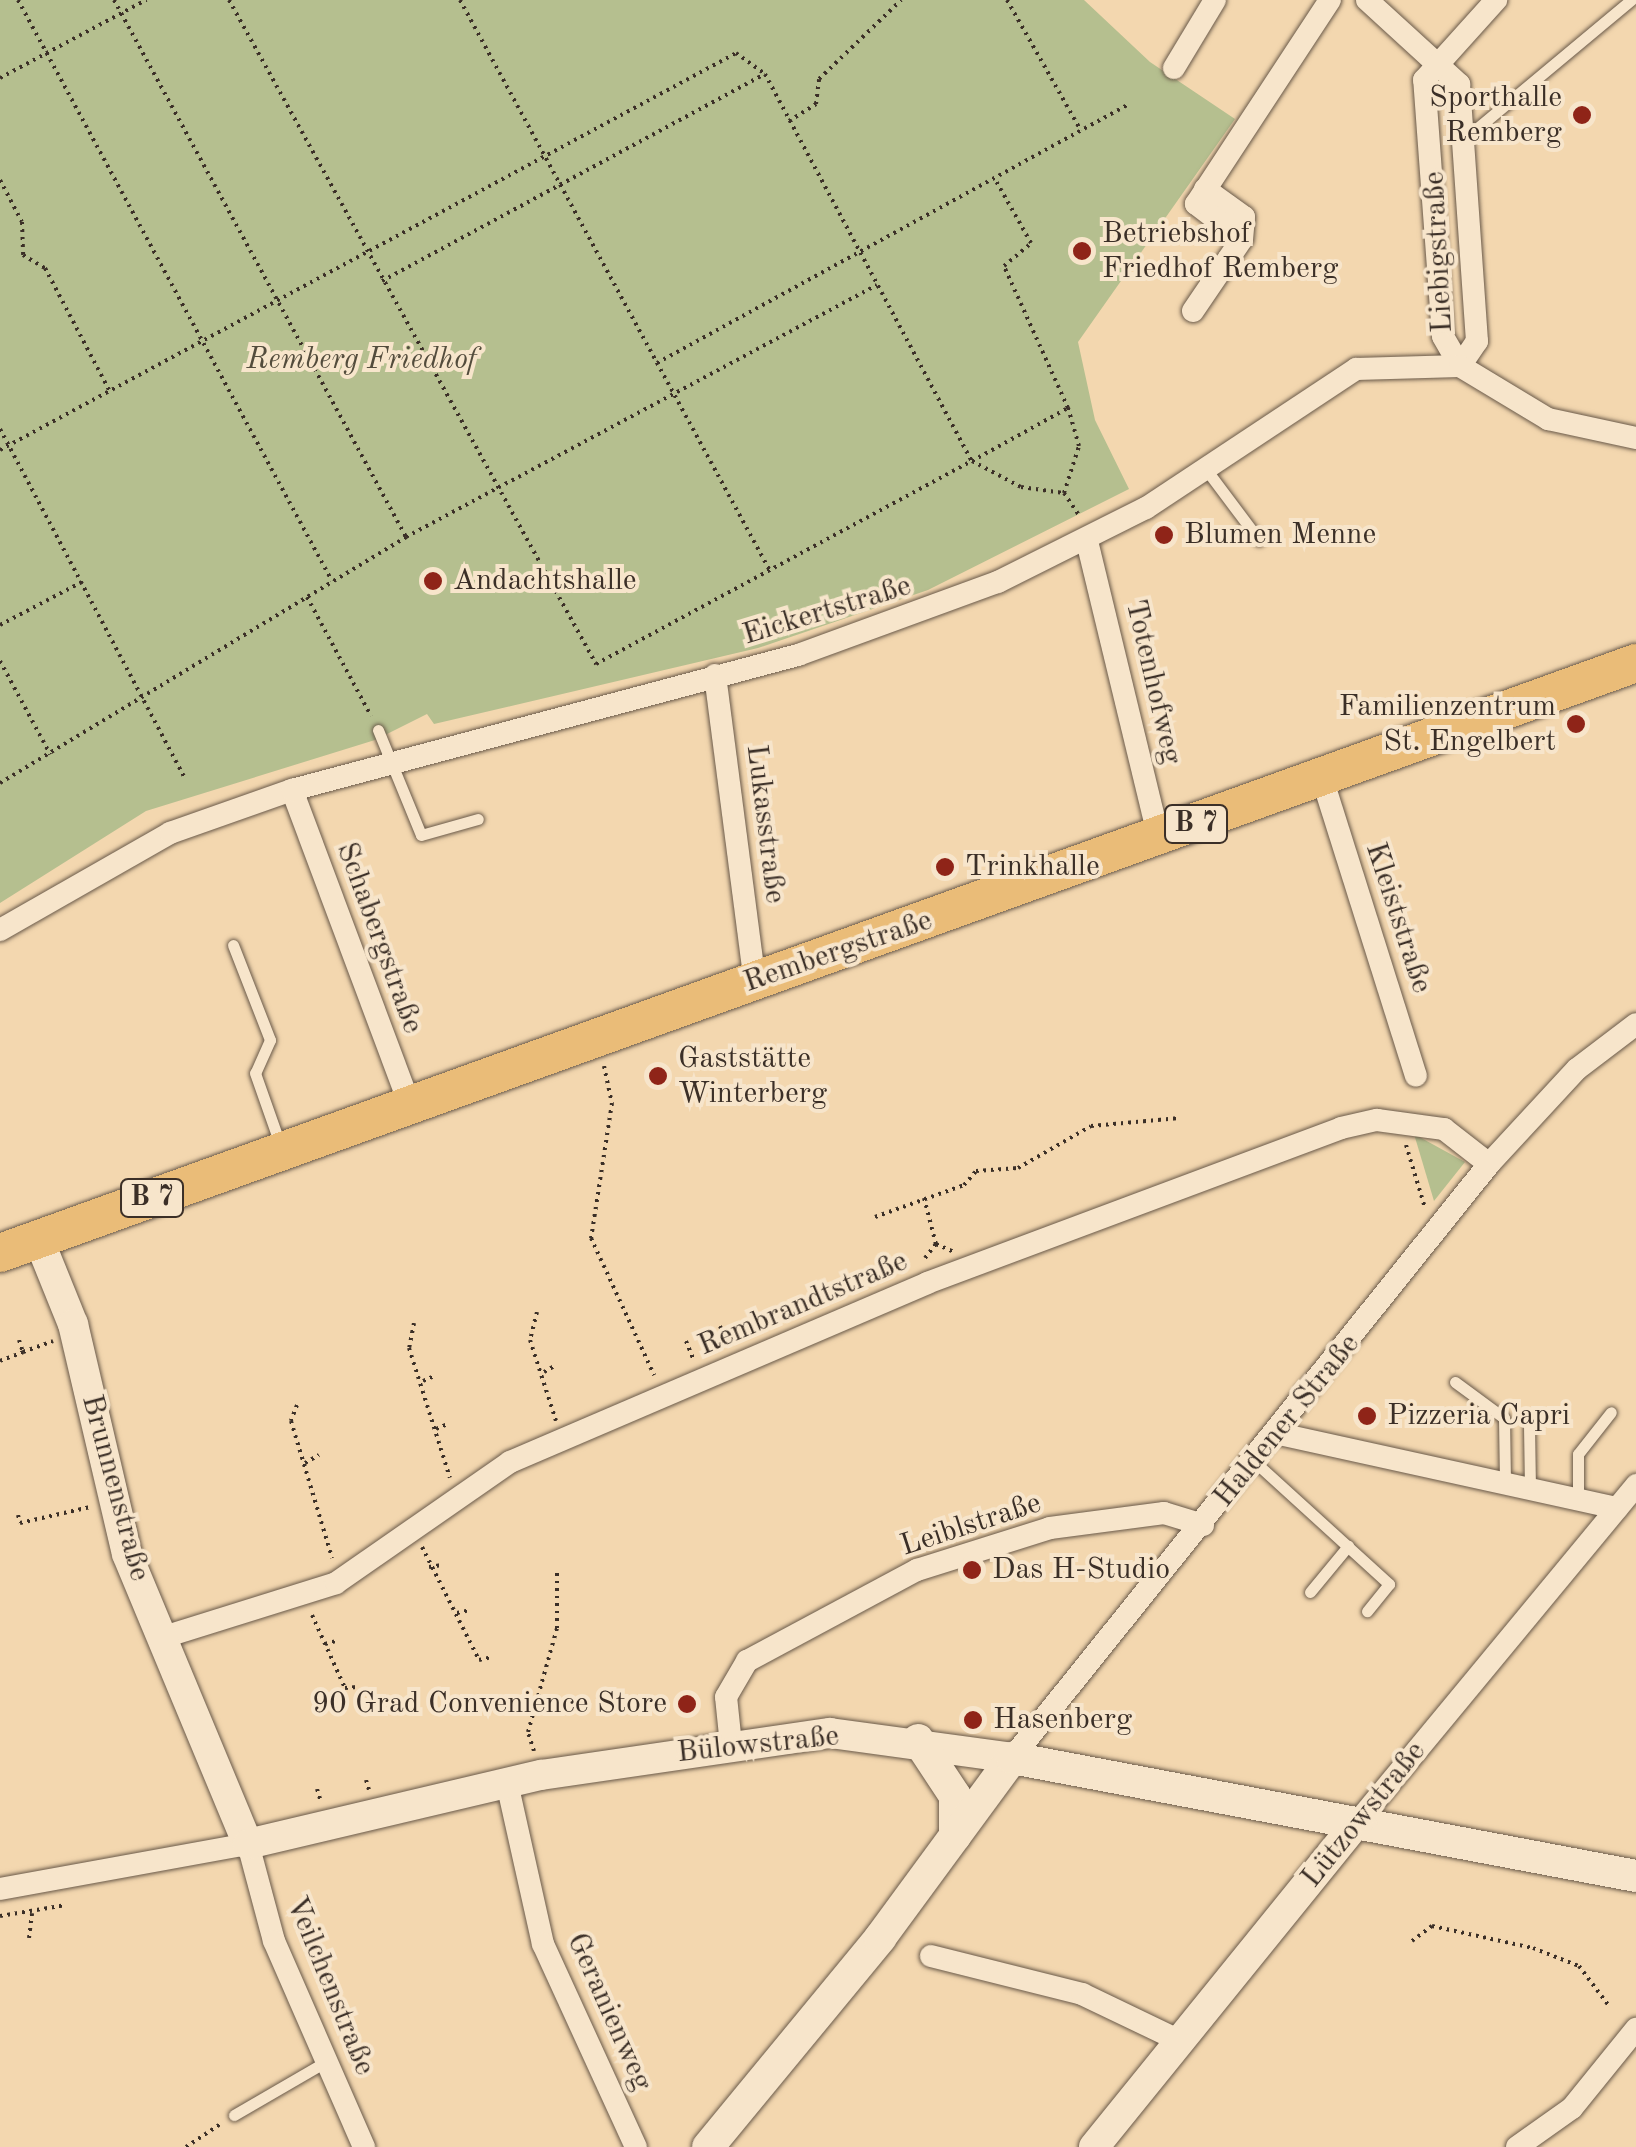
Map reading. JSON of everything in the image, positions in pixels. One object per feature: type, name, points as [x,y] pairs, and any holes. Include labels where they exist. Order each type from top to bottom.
[{"type":"main road","name":"Rembergstraße","points":[[39,1240],[1636,663]]},
{"type":"main road","name":"B 7","points":[[0,1254],[39,1240]]},
{"type":"main road","points":[[918,1740],[954,1796],[955,1836]]},
{"type":"main road","name":"Bülowstraße","points":[[1012,1758],[1636,1876]]},
{"type":"main road","name":"Haldener Straße","points":[[708,2147],[955,1836],[1012,1758]]},
{"type":"street","points":[[1174,68],[1215,0]]},
{"type":"street","points":[[1193,311],[1242,239],[1196,204],[1330,0]]},
{"type":"street","name":"Liebigstraße","points":[[1367,0],[1440,58],[1459,84],[1477,341],[1460,366],[1442,336],[1424,80],[1440,58]]},
{"type":"street","points":[[1440,58],[1496,0]]},
{"type":"street","points":[[1460,366],[1548,420],[1636,438]]},
{"type":"street","name":"Eickertstraße","points":[[0,930],[170,834],[292,790],[396,758],[716,675],[901,622],[1087,541],[1356,368],[1460,366]]},
{"type":"street","name":"Totenhofweg","points":[[1087,541],[1159,838]]},
{"type":"street","name":"Lukasstraße","points":[[716,675],[755,981]]},
{"type":"street","name":"Kleiststraße","points":[[1322,778],[1416,1076]]},
{"type":"street","name":"Schabergstraße","points":[[292,790],[410,1106]]},
{"type":"street","name":"Haldener Straße","points":[[1012,1758],[1280,1434],[1488,1164],[1577,1069],[1636,1024]]},
{"type":"street","name":"Rembrandtstraße","points":[[164,1638],[336,1583],[456,1492],[561,1440],[1028,1244],[1341,1128],[1400,1122],[1444,1129],[1488,1164]]},
{"type":"street","name":"Brunnenstraße","points":[[39,1240],[75,1333],[114,1501],[164,1638],[248,1844]]},
{"type":"street","points":[[1280,1434],[1617,1508]]},
{"type":"street","name":"Lützowstraße","points":[[1094,2147],[1635,1486]]},
{"type":"street","name":"Leiblstraße","points":[[731,1745],[726,1697],[747,1661],[916,1570],[1050,1528],[1164,1513],[1203,1525]]},
{"type":"street","name":"Bülowstraße","points":[[0,1888],[248,1844],[507,1783],[731,1745],[830,1733],[918,1740],[1012,1758]]},
{"type":"street","name":"Geranienweg","points":[[507,1783],[543,1944],[636,2147]]},
{"type":"street","name":"Veilchenstraße","points":[[248,1844],[274,1942],[364,2147]]},
{"type":"street","points":[[931,1956],[1082,1994],[1180,2041]]},
{"type":"street","points":[[1517,2147],[1572,2108],[1636,2029]]},
{"type":"lane","points":[[1463,140],[1632,0]]},
{"type":"lane","points":[[1204,468],[1259,540]]},
{"type":"lane","points":[[378,730],[396,758],[421,835],[478,819]]},
{"type":"lane","points":[[234,945],[270,1040],[255,1073],[283,1151]]},
{"type":"lane","points":[[1455,1382],[1504,1418],[1505,1484]]},
{"type":"lane","points":[[1578,1500],[1578,1454],[1612,1412]]},
{"type":"lane","points":[[1529,1425],[1530,1489]]},
{"type":"lane","points":[[1256,1463],[1389,1584],[1368,1611]]},
{"type":"lane","points":[[1310,1592],[1348,1546]]},
{"type":"lane","points":[[234,2115],[327,2061]]},
{"type":"path","points":[[18,0],[205,339],[332,581]]},
{"type":"path","points":[[114,0],[406,537]]},
{"type":"path","points":[[0,78],[146,0]]},
{"type":"path","points":[[229,0],[494,490],[596,664],[1068,408]]},
{"type":"path","points":[[460,0],[770,572]]},
{"type":"path","points":[[789,121],[816,104],[818,79],[901,0]]},
{"type":"path","points":[[1006,0],[1081,132]]},
{"type":"path","points":[[0,450],[736,53],[765,74],[972,461],[1021,487],[1064,493]]},
{"type":"path","points":[[382,281],[765,74]]},
{"type":"path","points":[[656,363],[1129,104]]},
{"type":"path","points":[[995,179],[1031,243],[1004,266],[1068,408],[1079,446],[1064,493],[1087,541]]},
{"type":"path","points":[[0,180],[22,222],[23,256],[45,268],[110,391]]},
{"type":"path","points":[[0,783],[406,537],[877,285]]},
{"type":"path","points":[[0,429],[185,779]]},
{"type":"path","points":[[0,625],[82,582]]},
{"type":"path","points":[[306,597],[378,730]]},
{"type":"path","points":[[0,661],[50,755]]},
{"type":"path","points":[[594,1039],[612,1103],[591,1238],[666,1396]]},
{"type":"path","points":[[875,1218],[976,1171],[1018,1168],[1091,1126],[1180,1118]]},
{"type":"path","points":[[1400,1122],[1433,1236]]},
{"type":"path","points":[[924,1198],[936,1244]]},
{"type":"path","points":[[537,1312],[528,1325],[561,1440]]},
{"type":"path","points":[[414,1323],[406,1332],[456,1492]]},
{"type":"path","points":[[0,1361],[75,1333]]},
{"type":"path","points":[[19,1340],[24,1352]]},
{"type":"path","points":[[544,1372],[556,1365]]},
{"type":"path","points":[[423,1381],[434,1376]]},
{"type":"path","points":[[297,1405],[291,1420],[324,1509],[336,1583]]},
{"type":"path","points":[[436,1429],[448,1424]]},
{"type":"path","points":[[306,1463],[318,1455]]},
{"type":"path","points":[[18,1515],[20,1523],[114,1501]]},
{"type":"path","points":[[324,1509],[332,1505]]},
{"type":"path","points":[[55,1507],[57,1514]]},
{"type":"path","points":[[413,1524],[428,1567],[457,1613],[479,1660],[492,1657]]},
{"type":"path","points":[[428,1567],[442,1565]]},
{"type":"path","points":[[528,1732],[557,1628],[558,1570]]},
{"type":"path","points":[[457,1613],[470,1610]]},
{"type":"path","points":[[318,1630],[345,1688],[357,1687]]},
{"type":"path","points":[[325,1644],[336,1641]]},
{"type":"path","points":[[0,1916],[66,1905]]},
{"type":"path","points":[[29,1938],[33,1910]]},
{"type":"path","points":[[1412,1941],[1432,1926],[1533,1948],[1579,1966],[1609,2006]]},
{"type":"path","points":[[186,2147],[234,2115]]},
{"type":"green space","name":"Remberg Friedhof","points":[[0,0],[1084,0],[1150,62],[1235,119],[1078,342],[1095,420],[1129,489],[928,590],[758,648],[434,724],[427,714],[375,740],[146,811],[0,903]]},
{"type":"green space","points":[[1414,1134],[1465,1162],[1434,1201]]},
{"type":"place","name":"Sporthalle Remberg","points":[[1582,115]]},
{"type":"place","name":"Betriebshof Friedhof Remberg","points":[[1082,251]]},
{"type":"place","name":"Blumen Menne","points":[[1164,535]]},
{"type":"place","name":"Andachtshalle","points":[[433,581]]},
{"type":"place","name":"Familienzentrum St. Engelbert","points":[[1576,724]]},
{"type":"place","name":"Trinkhalle","points":[[945,867]]},
{"type":"place","name":"Gaststätte Winterberg","points":[[658,1076]]},
{"type":"place","name":"Pizzeria Capri","points":[[1367,1416]]},
{"type":"place","name":"Das H-Studio","points":[[972,1570]]},
{"type":"place","name":"90 Grad Convenience Store","points":[[687,1704]]},
{"type":"place","name":"Hasenberg","points":[[973,1720]]}]
